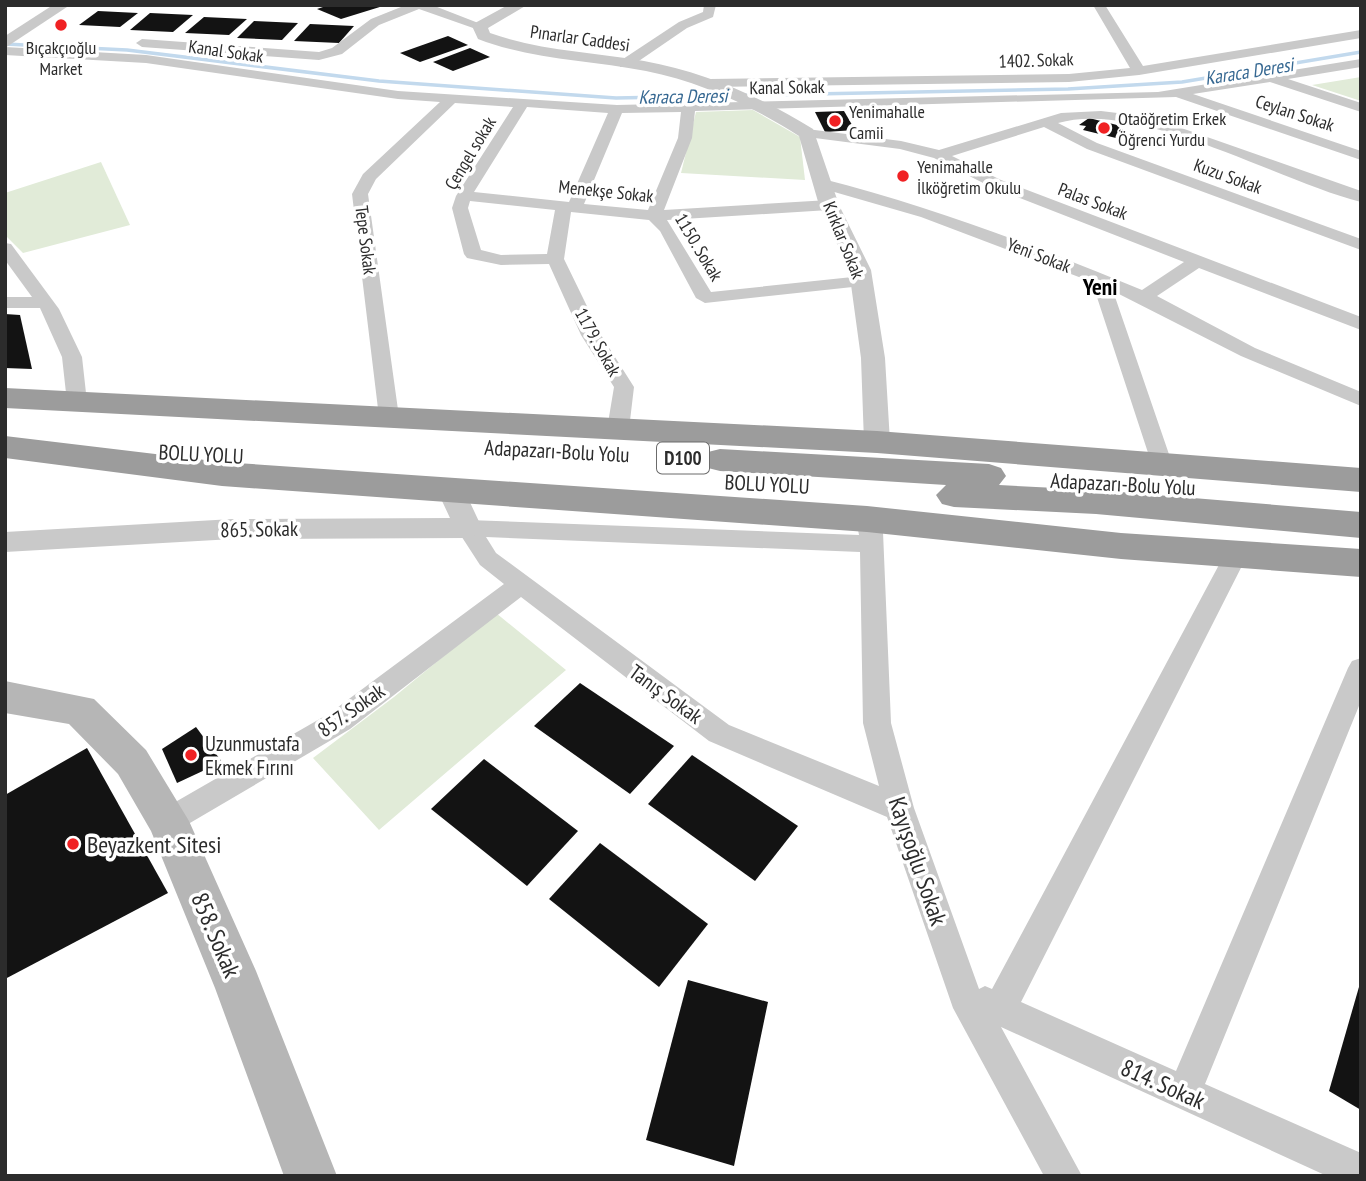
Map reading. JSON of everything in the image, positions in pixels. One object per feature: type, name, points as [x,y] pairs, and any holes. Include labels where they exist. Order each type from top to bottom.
[{"type":"highway","points":[[5,398],[877,442],[1361,480]]},
{"type":"highway","points":[[5,418],[255,411]]},
{"type":"highway","name":"Adapazarı-Bolu Yolu","points":[[5,418],[1258,492],[1361,502]]},
{"type":"highway","points":[[5,446],[222,474],[450,488],[869,532],[1361,563]]},
{"type":"highway","name":"BOLU YOLU","points":[[5,446],[1096,502],[1361,525]]},
{"type":"highway","points":[[5,463],[313,479]]},
{"type":"main road","name":"858. Sokak","points":[[5,697],[80,710],[132,762],[168,821],[239,988],[311,1176]]},
{"type":"street","points":[[9,40],[63,5]]},
{"type":"street","points":[[133,42],[319,56],[337,51],[374,22],[419,5],[480,26]]},
{"type":"street","name":"Pınarlar Caddesi","points":[[520,5],[480,26],[483,36],[511,48],[625,64],[718,86],[766,106]]},
{"type":"street","points":[[625,64],[683,25],[709,14],[710,5]]},
{"type":"street","points":[[1099,5],[1139,71]]},
{"type":"street","name":"1402. Sokak","points":[[718,86],[1069,78],[1139,71],[1361,34]]},
{"type":"street","points":[[9,40],[43,37]]},
{"type":"street","name":"Kanal Sokak","points":[[9,40],[398,95],[617,109],[1051,100],[1177,94],[1361,63]]},
{"type":"street","points":[[1271,77],[1361,108]]},
{"type":"street","name":"Ceylan Sokak","points":[[1177,94],[1361,156]]},
{"type":"street","name":"Tepe Sokak","points":[[389,417],[360,194],[369,177],[451,99]]},
{"type":"street","points":[[1051,100],[1061,117]]},
{"type":"street","name":"Çengel sokak","points":[[522,104],[464,196],[460,208],[473,254],[500,260],[555,259]]},
{"type":"street","points":[[766,106],[807,133]]},
{"type":"street","points":[[555,259],[570,207],[617,109]]},
{"type":"street","name":"1150. Sokak","points":[[688,109],[685,138],[654,216],[667,229],[705,298],[862,281]]},
{"type":"street","points":[[939,155],[1061,117],[1101,115],[1145,120],[1361,197]]},
{"type":"street","name":"Kuzu Sokak","points":[[1045,122],[1092,146],[1361,245]]},
{"type":"street","name":"Palas Sokak","points":[[807,133],[901,145],[939,155],[995,183],[1361,324]]},
{"type":"street","name":"Kırklar Sokak","points":[[807,133],[829,205],[860,270],[873,358],[877,442]]},
{"type":"street","name":"Yeni Sokak","points":[[823,184],[927,214],[1100,279],[1144,297],[1248,352],[1361,400]]},
{"type":"street","name":"Menekşe Sokak","points":[[464,196],[654,216],[829,205]]},
{"type":"street","points":[[5,248],[46,302],[72,357],[78,402]]},
{"type":"street","name":"1179. Sokak","points":[[555,259],[591,335],[624,387],[618,429]]},
{"type":"street","points":[[1144,297],[1195,262]]},
{"type":"street","points":[[1100,279],[1161,463]]},
{"type":"street","points":[[5,303],[46,302]]},
{"type":"street","points":[[450,488],[468,528],[869,532]]},
{"type":"street","name":"865. Sokak","points":[[5,542],[233,529],[468,528]]},
{"type":"street","name":"Tanış Sokak","points":[[468,528],[488,558],[719,733],[899,808]]},
{"type":"street","name":"Kayışoğlu Sokak","points":[[869,532],[877,723],[899,808],[965,996],[1064,1176]]},
{"type":"street","points":[[999,1009],[1236,554]]},
{"type":"street","name":"857. Sokak","points":[[168,821],[340,722],[522,583]]},
{"type":"street","points":[[1184,1093],[1361,668]]},
{"type":"street","name":"814. Sokak","points":[[965,996],[1361,1172]]},
{"type":"green space","points":[[1361,77],[1361,101],[1312,85]]},
{"type":"green space","points":[[753,110],[800,137],[805,180],[681,173],[696,112]]},
{"type":"green space","points":[[101,162],[130,225],[23,253],[5,235],[5,193]]},
{"type":"green space","points":[[496,613],[566,670],[379,830],[313,758],[394,697]]},
{"type":"building","points":[[329,5],[383,6],[341,19],[317,9]]},
{"type":"building","points":[[98,11],[138,13],[120,27],[79,25]]},
{"type":"building","points":[[150,13],[193,15],[173,32],[130,30]]},
{"type":"building","points":[[204,17],[247,19],[229,35],[185,33]]},
{"type":"building","points":[[254,21],[298,23],[282,40],[237,38]]},
{"type":"building","points":[[310,24],[354,26],[339,43],[294,41]]},
{"type":"building","points":[[448,36],[468,45],[420,62],[400,53]]},
{"type":"building","points":[[470,48],[490,57],[453,71],[433,62]]},
{"type":"building","name":"Yenimahalle Camii","points":[[844,111],[855,130],[825,132],[815,112]]},
{"type":"building","name":"Otaöğretim Erkek Öğrenci Yurdu","points":[[1089,118],[1125,127],[1116,138],[1083,130],[1086,126],[1079,125]]},
{"type":"building","points":[[5,314],[20,315],[32,369],[5,368]]},
{"type":"building","points":[[580,683],[674,746],[630,794],[534,726]]},
{"type":"building","name":"Uzunmustafa Ekmek Fırını","points":[[196,727],[222,762],[177,783],[162,749]]},
{"type":"building","name":"Beyazkent Sitesi","points":[[87,748],[168,893],[5,979],[5,795]]},
{"type":"building","points":[[692,755],[798,826],[755,881],[648,804]]},
{"type":"building","points":[[484,759],[578,831],[527,886],[431,809]]},
{"type":"building","points":[[600,843],[708,924],[659,987],[549,899]]},
{"type":"building","points":[[688,980],[768,1002],[734,1166],[646,1140]]},
{"type":"building","points":[[1361,980],[1361,1110],[1329,1091]]},
{"type":"waterway","name":"Karaca Deresi","points":[[5,44],[127,50],[379,81],[616,98],[1068,89],[1182,82],[1361,52]]},
{"type":"place","name":"Bıçakçıoğlu Market","points":[[61,25]]},
{"type":"place","name":"Yenimahalle Camii","points":[[835,121]]},
{"type":"place","name":"Otaöğretim Erkek Öğrenci Yurdu","points":[[1104,128]]},
{"type":"place","name":"Yenimahalle İlköğretim Okulu","points":[[903,176]]},
{"type":"place","name":"Uzunmustafa Ekmek Fırını","points":[[191,755]]},
{"type":"place","name":"Beyazkent Sitesi","points":[[73,844]]},
{"type":"district","name":"Yeni","points":[[1100,286]]}]
